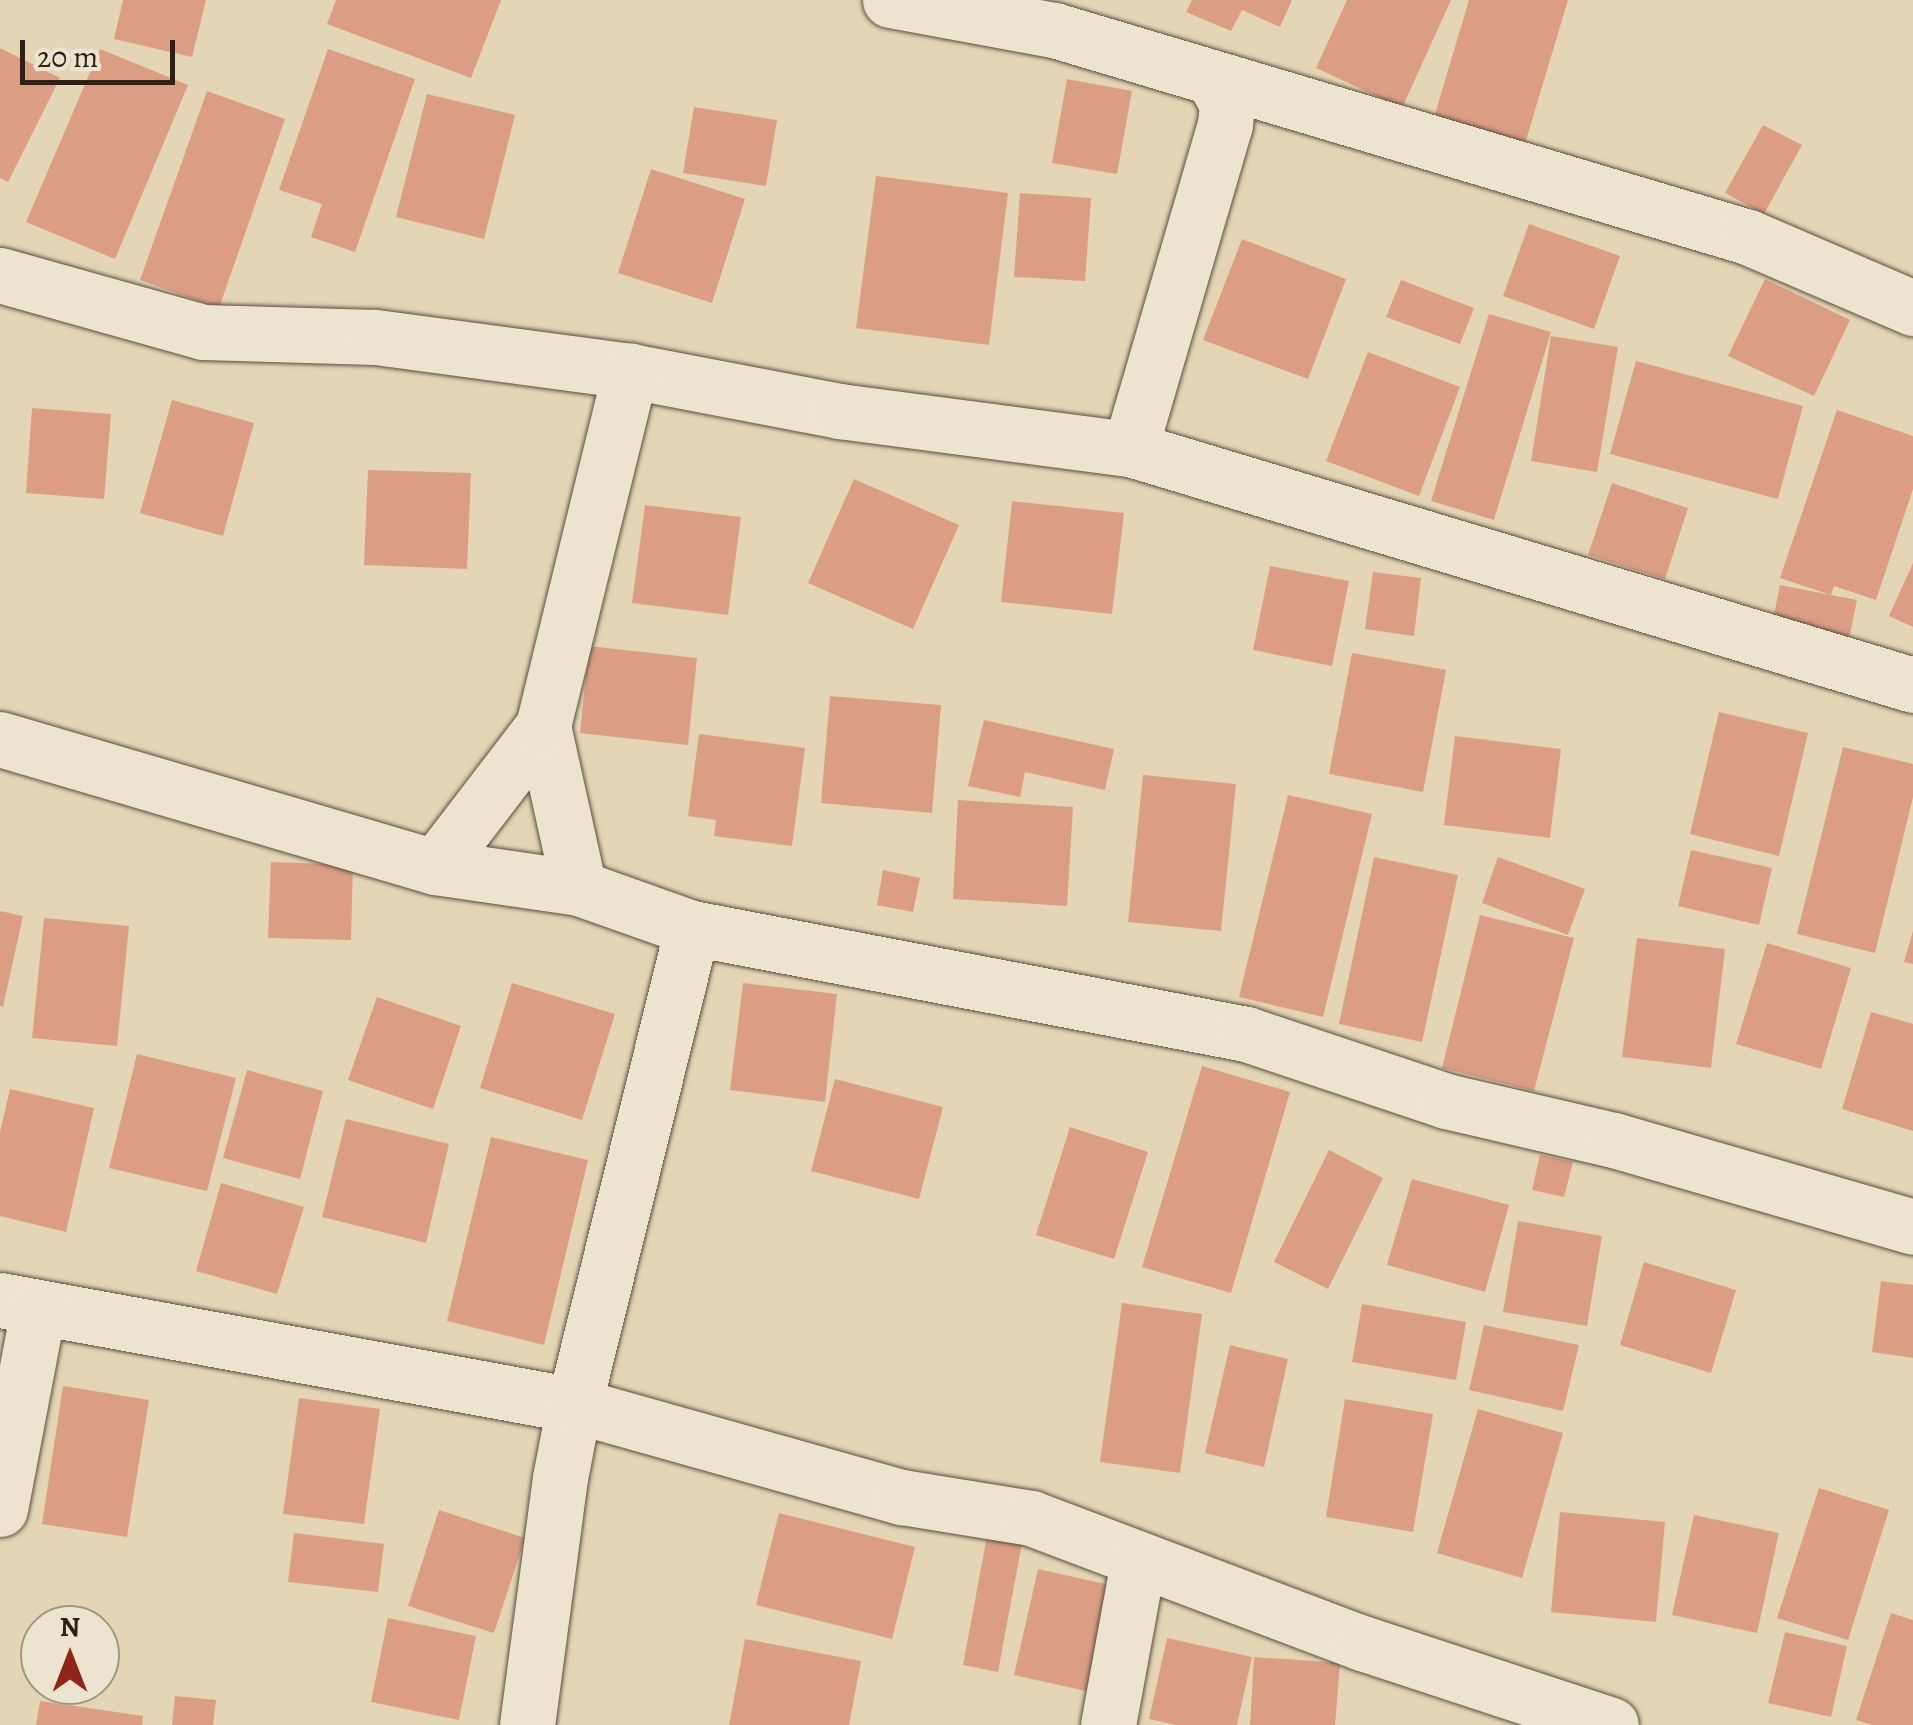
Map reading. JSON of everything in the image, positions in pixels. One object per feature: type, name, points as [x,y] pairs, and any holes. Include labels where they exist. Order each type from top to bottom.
[{"type":"street","points":[[890,0],[1054,30],[1748,238],[1913,308]]},
{"type":"street","points":[[1130,448],[1226,126],[1227,104],[1214,81]]},
{"type":"street","points":[[0,275],[204,332],[375,337],[630,371],[840,411],[1130,448],[1913,685]]},
{"type":"street","points":[[435,867],[543,726],[630,371]]},
{"type":"street","points":[[543,726],[579,888]]},
{"type":"street","points":[[0,739],[435,867],[579,888],[692,928],[1246,1034],[1446,1101],[1614,1140],[1913,1227]]},
{"type":"street","points":[[527,1725],[560,1478],[574,1405],[692,928]]},
{"type":"street","points":[[0,1509],[19,1304],[574,1405],[902,1497],[1030,1518],[1138,1562],[1512,1695],[1612,1725]]},
{"type":"street","points":[[1108,1725],[1138,1562]]},
{"type":"building","points":[[123,0],[206,0],[192,57],[114,39]]},
{"type":"building","points":[[336,0],[501,0],[471,78],[327,24]]},
{"type":"building","points":[[1192,0],[1292,0],[1280,27],[1242,10],[1231,31],[1186,12]]},
{"type":"building","points":[[1347,0],[1451,0],[1402,108],[1316,68]]},
{"type":"building","points":[[1469,0],[1568,0],[1523,150],[1432,124]]},
{"type":"building","points":[[0,48],[60,78],[8,182],[0,178]]},
{"type":"building","points":[[100,49],[188,85],[115,259],[26,222]]},
{"type":"building","points":[[328,49],[415,79],[355,252],[311,237],[322,204],[279,190]]},
{"type":"building","points":[[1067,79],[1132,91],[1117,174],[1052,163]]},
{"type":"building","points":[[207,91],[285,119],[219,308],[140,280]]},
{"type":"building","points":[[427,94],[515,115],[484,239],[396,217]]},
{"type":"building","points":[[694,107],[777,120],[766,186],[683,173]]},
{"type":"building","points":[[1763,125],[1802,145],[1764,214],[1725,193]]},
{"type":"building","points":[[651,169],[745,199],[712,303],[618,273]]},
{"type":"building","points":[[876,176],[1008,193],[989,345],[856,328]]},
{"type":"building","points":[[1020,193],[1091,198],[1085,281],[1014,277]]},
{"type":"building","points":[[1529,224],[1620,256],[1594,329],[1503,296]]},
{"type":"building","points":[[1242,239],[1346,279],[1308,379],[1203,340]]},
{"type":"building","points":[[1765,279],[1850,320],[1814,396],[1728,356]]},
{"type":"building","points":[[1401,280],[1474,308],[1460,344],[1386,317]]},
{"type":"building","points":[[1489,314],[1551,332],[1494,520],[1431,501]]},
{"type":"building","points":[[1551,336],[1618,347],[1597,472],[1531,461]]},
{"type":"building","points":[[1368,352],[1460,387],[1419,496],[1326,461]]},
{"type":"building","points":[[1636,361],[1803,406],[1778,499],[1610,454]]},
{"type":"building","points":[[172,400],[254,423],[223,536],[140,513]]},
{"type":"building","points":[[32,408],[111,414],[104,499],[26,493]]},
{"type":"building","points":[[1837,410],[1913,436],[1913,489],[1876,600],[1834,586],[1831,595],[1780,578]]},
{"type":"building","points":[[368,470],[471,473],[467,569],[364,565]]},
{"type":"building","points":[[854,479],[959,525],[913,629],[808,583]]},
{"type":"building","points":[[1612,483],[1688,508],[1665,579],[1588,555]]},
{"type":"building","points":[[1012,501],[1124,513],[1112,614],[1001,602]]},
{"type":"building","points":[[645,505],[741,517],[728,615],[632,603]]},
{"type":"building","points":[[1913,563],[1913,627],[1889,616]]},
{"type":"building","points":[[1270,566],[1349,581],[1332,666],[1253,650]]},
{"type":"building","points":[[1373,572],[1421,578],[1414,636],[1365,629]]},
{"type":"building","points":[[1780,585],[1857,600],[1849,639],[1772,625]]},
{"type":"building","points":[[589,646],[697,658],[688,745],[580,733]]},
{"type":"building","points":[[1352,653],[1446,670],[1423,792],[1329,774]]},
{"type":"building","points":[[830,696],[941,705],[932,813],[821,803]]},
{"type":"building","points":[[1719,712],[1808,733],[1779,856],[1690,834]]},
{"type":"building","points":[[984,720],[1114,749],[1105,790],[1025,772],[1020,797],[968,786]]},
{"type":"building","points":[[699,734],[805,748],[792,846],[714,836],[716,820],[688,816]]},
{"type":"building","points":[[1455,736],[1561,749],[1550,838],[1444,825]]},
{"type":"building","points":[[1843,747],[1913,764],[1913,797],[1875,953],[1797,934]]},
{"type":"building","points":[[1143,775],[1236,784],[1221,931],[1128,922]]},
{"type":"building","points":[[1288,795],[1372,814],[1323,1017],[1239,997]]},
{"type":"building","points":[[958,800],[1073,807],[1067,906],[953,899]]},
{"type":"building","points":[[1691,850],[1772,868],[1759,925],[1678,906]]},
{"type":"building","points":[[1374,857],[1458,875],[1422,1042],[1339,1024]]},
{"type":"building","points":[[1498,857],[1585,889],[1568,935],[1482,903]]},
{"type":"building","points":[[271,862],[353,865],[351,940],[268,938]]},
{"type":"building","points":[[883,870],[920,878],[913,912],[877,905]]},
{"type":"building","points":[[0,911],[23,916],[3,1007],[0,1006]]},
{"type":"building","points":[[1480,915],[1574,938],[1534,1091],[1442,1068]]},
{"type":"building","points":[[44,918],[129,926],[117,1046],[32,1038]]},
{"type":"building","points":[[1913,931],[1913,964],[1904,962]]},
{"type":"building","points":[[1637,938],[1725,949],[1711,1068],[1622,1057]]},
{"type":"building","points":[[1767,943],[1851,968],[1821,1069],[1736,1044]]},
{"type":"building","points":[[512,983],[615,1014],[582,1120],[480,1088]]},
{"type":"building","points":[[743,983],[837,994],[825,1102],[730,1090]]},
{"type":"building","points":[[377,997],[461,1026],[433,1109],[348,1080]]},
{"type":"building","points":[[1871,1012],[1913,1024],[1913,1131],[1842,1109]]},
{"type":"building","points":[[137,1054],[236,1078],[207,1191],[109,1168]]},
{"type":"building","points":[[1202,1066],[1290,1092],[1231,1293],[1142,1267]]},
{"type":"building","points":[[247,1070],[323,1091],[300,1179],[223,1158]]},
{"type":"building","points":[[835,1079],[943,1107],[919,1199],[811,1171]]},
{"type":"building","points":[[10,1089],[94,1108],[66,1232],[0,1216],[0,1132]]},
{"type":"building","points":[[346,1119],[449,1144],[426,1243],[322,1217]]},
{"type":"building","points":[[1070,1127],[1148,1152],[1114,1259],[1036,1235]]},
{"type":"building","points":[[491,1137],[588,1160],[544,1345],[447,1321]]},
{"type":"building","points":[[1329,1150],[1383,1178],[1328,1289],[1274,1262]]},
{"type":"building","points":[[1540,1155],[1573,1162],[1564,1197],[1532,1190]]},
{"type":"building","points":[[1412,1179],[1509,1205],[1485,1292],[1387,1265]]},
{"type":"building","points":[[221,1183],[304,1207],[277,1294],[196,1271]]},
{"type":"building","points":[[1518,1221],[1602,1236],[1587,1326],[1503,1312]]},
{"type":"building","points":[[1644,1262],[1736,1290],[1711,1373],[1620,1345]]},
{"type":"building","points":[[1881,1281],[1913,1285],[1913,1358],[1872,1352]]},
{"type":"building","points":[[1122,1303],[1202,1314],[1180,1473],[1100,1462]]},
{"type":"building","points":[[1362,1304],[1466,1322],[1456,1380],[1352,1362]]},
{"type":"building","points":[[1484,1325],[1579,1345],[1563,1411],[1469,1390]]},
{"type":"building","points":[[1230,1345],[1288,1359],[1264,1467],[1205,1453]]},
{"type":"building","points":[[63,1386],[149,1400],[127,1537],[42,1524]]},
{"type":"building","points":[[299,1398],[380,1409],[364,1524],[283,1514]]},
{"type":"building","points":[[1345,1399],[1433,1414],[1413,1532],[1326,1517]]},
{"type":"building","points":[[1478,1409],[1563,1433],[1522,1578],[1437,1553]]},
{"type":"building","points":[[1819,1488],[1889,1510],[1848,1640],[1777,1618]]},
{"type":"building","points":[[439,1510],[525,1538],[494,1633],[408,1606]]},
{"type":"building","points":[[1560,1512],[1665,1522],[1656,1622],[1551,1612]]},
{"type":"building","points":[[779,1513],[915,1547],[892,1639],[756,1605]]},
{"type":"building","points":[[1694,1515],[1779,1533],[1757,1633],[1672,1615]]},
{"type":"building","points":[[294,1533],[384,1544],[378,1592],[288,1582]]},
{"type":"building","points":[[987,1536],[1022,1543],[998,1672],[963,1665]]},
{"type":"building","points":[[1038,1569],[1110,1585],[1086,1691],[1014,1675]]},
{"type":"building","points":[[1891,1613],[1913,1620],[1913,1725],[1872,1725],[1856,1720]]},
{"type":"building","points":[[388,1618],[476,1636],[459,1720],[371,1702]]},
{"type":"building","points":[[1785,1632],[1847,1646],[1831,1717],[1768,1703]]},
{"type":"building","points":[[1167,1638],[1252,1657],[1237,1725],[1176,1725],[1149,1719]]},
{"type":"building","points":[[745,1639],[861,1661],[849,1725],[729,1725]]},
{"type":"building","points":[[1254,1657],[1340,1663],[1335,1725],[1250,1725]]},
{"type":"building","points":[[175,1696],[216,1700],[213,1725],[172,1725]]},
{"type":"building","points":[[39,1705],[143,1716],[142,1725],[36,1725]]}]
